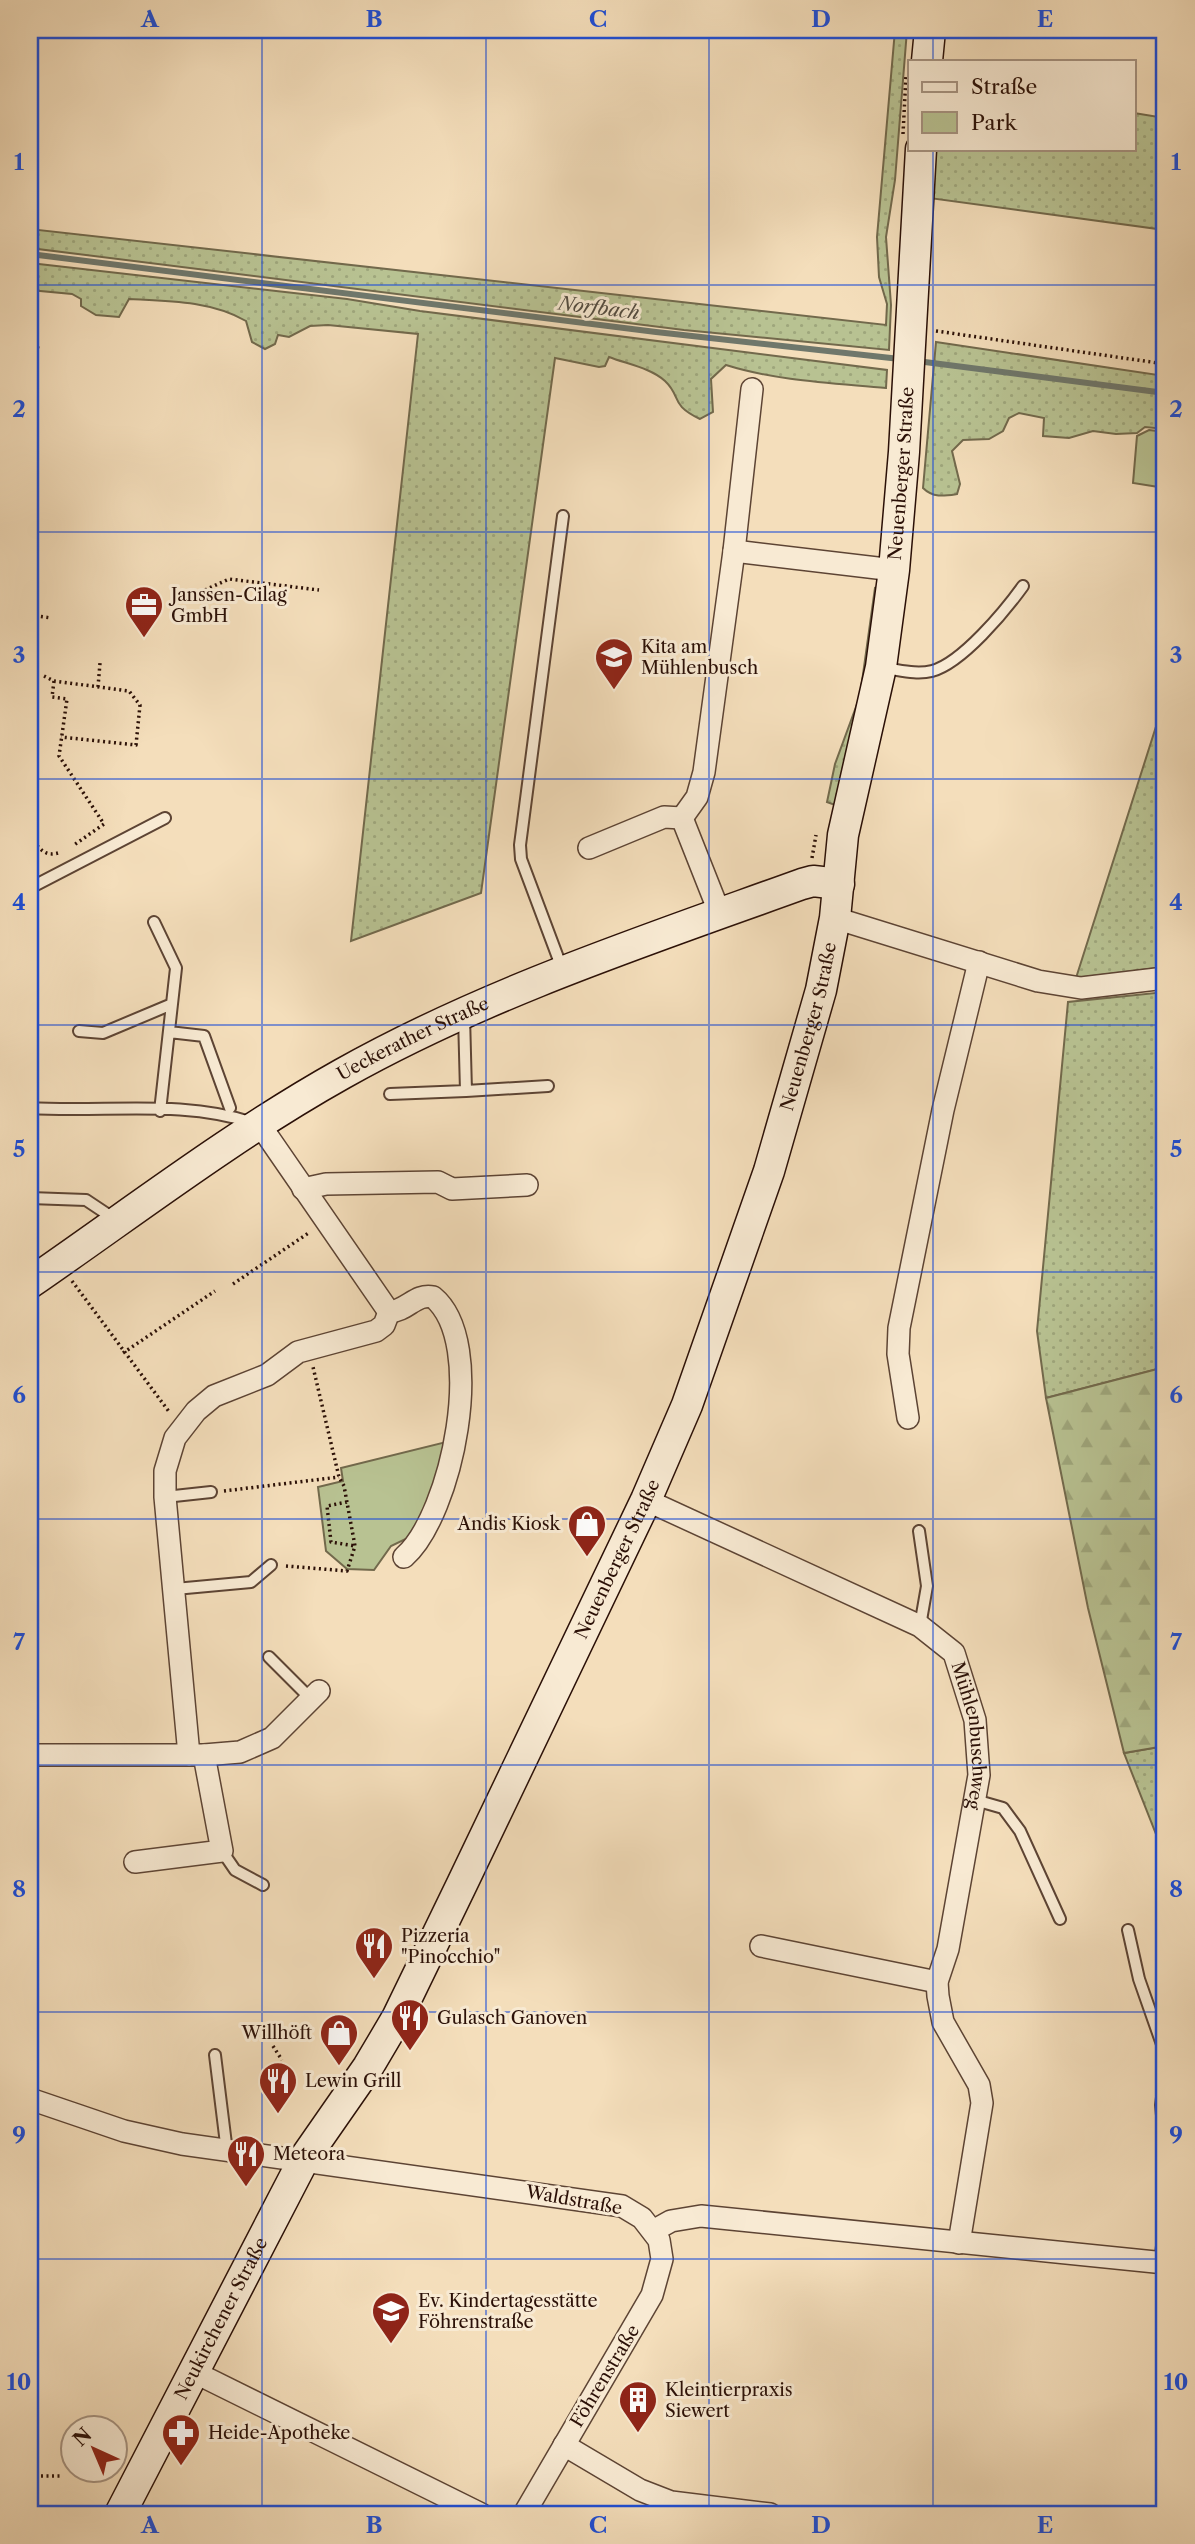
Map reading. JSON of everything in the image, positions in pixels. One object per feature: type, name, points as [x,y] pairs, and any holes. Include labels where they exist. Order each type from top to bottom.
[{"type":"street","points":[[927,60],[930,30]]},
{"type":"street","name":"Neuenberger Straße","points":[[304,2160],[368,2067],[397,2018],[646,1500],[704,1361],[769,1171],[806,1047],[835,918],[843,835],[876,703],[894,570],[913,331],[921,150]]},
{"type":"street","points":[[682,818],[701,785],[734,551],[752,389]]},
{"type":"street","points":[[734,551],[894,570]]},
{"type":"street","points":[[589,849],[664,817],[682,818]]},
{"type":"street","points":[[682,818],[720,914]]},
{"type":"street","name":"Ueckerather Straße","points":[[30,1283],[260,1125],[344,1073],[464,1013],[802,884],[813,881],[839,884]]},
{"type":"street","name":"Neuenberger Straße","points":[[835,918],[1038,981],[1081,988],[1165,978]]},
{"type":"street","points":[[908,1418],[898,1354],[899,1328],[943,1110],[979,962]]},
{"type":"street","points":[[260,1125],[389,1312]]},
{"type":"street","points":[[303,1189],[326,1184],[426,1182],[438,1182],[452,1189],[527,1185]]},
{"type":"street","points":[[389,1312],[402,1310],[423,1296],[436,1300],[457,1339],[457,1434],[442,1496],[425,1534],[404,1557]]},
{"type":"street","points":[[135,1861],[222,1851],[197,1755],[165,1497],[167,1459],[182,1428],[214,1396],[267,1375],[308,1348],[376,1331],[384,1325],[389,1312]]},
{"type":"street","name":"Mühlenbuschweg","points":[[646,1500],[920,1626],[954,1653],[977,1737],[979,1775],[948,1949],[937,1982]]},
{"type":"street","points":[[30,1755],[197,1755],[240,1752],[263,1744],[315,1695]]},
{"type":"street","points":[[761,1946],[937,1982],[943,2022],[981,2094],[959,2243]]},
{"type":"street","name":"Waldstraße","points":[[30,2099],[124,2131],[227,2152],[304,2160],[622,2206],[642,2218],[653,2231]]},
{"type":"street","name":"Neukirchener Straße","points":[[120,2514],[304,2160]]},
{"type":"street","points":[[653,2231],[671,2221],[701,2216],[1163,2263]]},
{"type":"street","name":"Föhrenstraße","points":[[524,2514],[652,2295],[662,2259],[653,2231]]},
{"type":"street","points":[[194,2372],[481,2514]]},
{"type":"street","points":[[564,2445],[640,2490],[659,2506],[770,2514]]},
{"type":"lane","points":[[563,516],[520,845],[521,859],[564,973]]},
{"type":"lane","points":[[881,667],[919,673],[935,670],[956,656],[1003,613],[1023,586]]},
{"type":"lane","points":[[30,888],[164,818]]},
{"type":"lane","points":[[154,922],[176,968],[160,1111]]},
{"type":"lane","points":[[79,1031],[103,1033],[172,1004]]},
{"type":"lane","points":[[464,1013],[466,1091]]},
{"type":"lane","points":[[169,1032],[204,1037],[230,1108]]},
{"type":"lane","points":[[390,1094],[548,1086]]},
{"type":"lane","points":[[30,1108],[105,1106],[230,1115],[260,1125]]},
{"type":"lane","points":[[30,1198],[86,1200],[118,1221]]},
{"type":"lane","points":[[165,1497],[211,1492]]},
{"type":"lane","points":[[919,1531],[927,1586],[920,1626]]},
{"type":"lane","points":[[175,1589],[251,1582],[271,1565]]},
{"type":"lane","points":[[269,1657],[315,1695]]},
{"type":"lane","points":[[975,1800],[1003,1808],[1020,1831],[1060,1919]]},
{"type":"lane","points":[[222,1851],[235,1870],[264,1885]]},
{"type":"lane","points":[[1128,1930],[1139,1979],[1165,2053]]},
{"type":"lane","points":[[215,2055],[227,2152]]},
{"type":"lane","points":[[1165,2076],[1161,2105],[1165,2147]]},
{"type":"lane","points":[[1163,2263],[1165,2220]]},
{"type":"path","points":[[913,331],[1165,365]]},
{"type":"path","points":[[30,373],[34,371],[38,345]]},
{"type":"path","points":[[205,590],[229,579],[319,590]]},
{"type":"path","points":[[30,615],[51,618]]},
{"type":"path","points":[[98,687],[100,663]]},
{"type":"path","points":[[44,676],[54,681],[129,691],[137,697],[140,705],[136,745],[61,737]]},
{"type":"path","points":[[30,837],[42,852],[51,856],[66,851],[104,824],[59,756],[67,699],[52,697],[54,681]]},
{"type":"path","points":[[233,1284],[326,1222]]},
{"type":"path","points":[[59,1263],[123,1353],[182,1428]]},
{"type":"path","points":[[123,1353],[215,1291]]},
{"type":"path","points":[[271,1565],[347,1571],[355,1546],[347,1502],[308,1348]]},
{"type":"path","points":[[211,1492],[339,1477]]},
{"type":"path","points":[[347,1502],[327,1506],[331,1542],[355,1546]]},
{"type":"path","points":[[272,2046],[282,2060]]},
{"type":"path","points":[[30,2476],[60,2476]]},
{"type":"green space","points":[[895,30],[907,30],[895,180],[886,237],[891,305],[889,350],[684,330],[30,248],[30,229],[886,325],[887,304],[879,277],[877,237]]},
{"type":"green space","points":[[1136,113],[1165,118],[1165,230],[929,198],[931,150],[1136,150]]},
{"type":"green space","points":[[30,263],[347,299],[420,311],[887,370],[886,388],[785,378],[726,365],[711,379],[713,412],[700,419],[680,405],[665,381],[646,370],[609,357],[605,366],[599,367],[555,358],[481,893],[351,941],[418,334],[328,325],[310,326],[289,337],[278,335],[275,344],[265,349],[252,342],[246,321],[219,309],[129,299],[119,317],[96,315],[81,306],[81,299],[72,294],[30,290]]},
{"type":"green space","points":[[936,342],[1165,376],[1165,429],[1145,427],[1137,433],[1116,434],[1093,431],[1069,438],[1043,436],[1044,418],[1019,413],[1009,418],[1003,431],[989,439],[963,440],[952,451],[960,484],[957,494],[935,495],[923,488]]},
{"type":"green space","points":[[1149,430],[1165,432],[1165,488],[1133,483],[1137,436]]},
{"type":"green space","points":[[875,588],[882,589],[872,670],[843,767],[835,805],[827,802],[835,764],[860,696]]},
{"type":"green space","points":[[1160,714],[1165,717],[1165,967],[1076,978]]},
{"type":"green space","points":[[1165,992],[1165,1367],[1046,1398],[1037,1331],[1068,1002]]},
{"type":"green space","points":[[1165,1367],[1165,1746],[1124,1753],[1088,1608],[1046,1398]]},
{"type":"green space","points":[[446,1442],[434,1493],[416,1534],[391,1546],[374,1570],[347,1569],[326,1551],[318,1487],[343,1481],[341,1468]]},
{"type":"green space","points":[[1165,1746],[1165,1857],[1124,1753]]},
{"type":"waterway","name":"Norfbach","points":[[30,254],[656,332],[900,359]]},
{"type":"waterway","name":"Norfbach","points":[[917,361],[1165,393]]},
{"type":"place","name":"Janssen-Cilag GmbH","points":[[144,639]]},
{"type":"place","name":"Kita am Mühlenbusch","points":[[614,691]]},
{"type":"place","name":"Andis Kiosk","points":[[587,1558]]},
{"type":"place","name":"Pizzeria \"Pinocchio\"","points":[[374,1980]]},
{"type":"place","name":"Gulasch Ganoven","points":[[410,2052]]},
{"type":"place","name":"Willhöft","points":[[339,2067]]},
{"type":"place","name":"Lewin Grill","points":[[278,2115]]},
{"type":"place","name":"Meteora","points":[[246,2188]]},
{"type":"place","name":"Ev. Kindertagesstätte Föhrenstraße","points":[[391,2345]]},
{"type":"place","name":"Kleintierpraxis Siewert","points":[[638,2434]]},
{"type":"place","name":"Heide-Apotheke","points":[[181,2467]]}]
